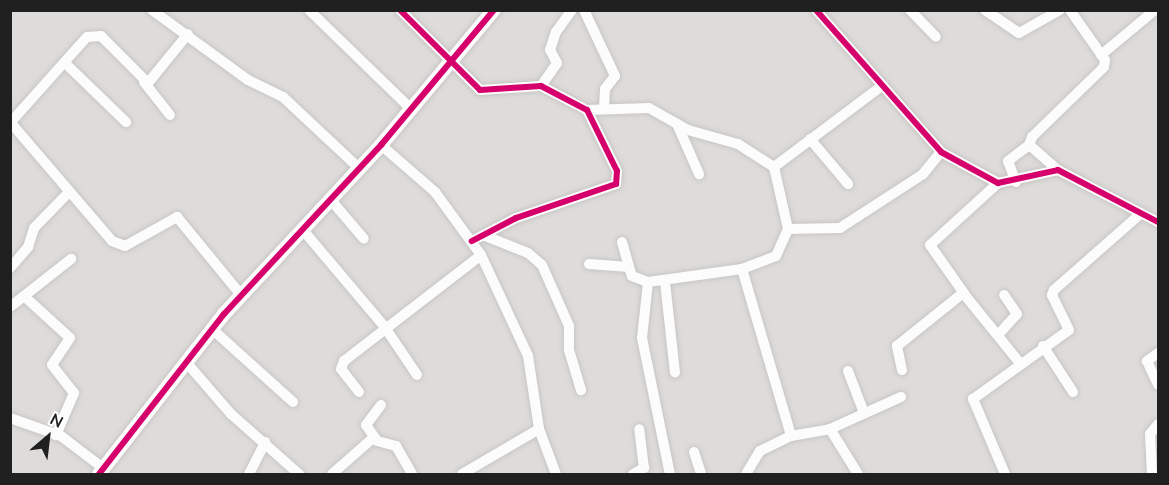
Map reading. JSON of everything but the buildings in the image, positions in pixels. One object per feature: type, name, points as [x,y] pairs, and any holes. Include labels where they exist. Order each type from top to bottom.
[{"type":"street","points":[[152,10],[188,34],[248,80],[284,97],[359,168]]},
{"type":"street","points":[[309,10],[411,109]]},
{"type":"street","points":[[400,10],[484,91],[541,86],[587,110],[617,171],[616,184],[516,218],[472,241]]},
{"type":"street","points":[[10,418],[56,435],[101,471],[212,329],[381,145],[494,10]]},
{"type":"street","points":[[541,86],[557,63],[550,50],[556,32],[572,10]]},
{"type":"street","points":[[584,10],[615,76],[605,89],[604,107]]},
{"type":"street","points":[[816,10],[941,153],[998,183],[1016,182],[1058,170]]},
{"type":"street","points":[[910,10],[936,37]]},
{"type":"street","points":[[985,10],[1019,33],[1060,10]]},
{"type":"street","points":[[1016,182],[1008,161],[1029,145],[1039,126],[1104,68],[1101,55],[1070,10]]},
{"type":"street","points":[[1101,55],[1155,10]]},
{"type":"street","points":[[144,82],[153,82],[188,34]]},
{"type":"street","points":[[170,115],[144,82],[97,35],[87,37],[11,123],[69,192],[121,247],[169,218],[182,220],[241,295]]},
{"type":"street","points":[[65,63],[126,122]]},
{"type":"street","points":[[774,167],[883,85]]},
{"type":"street","points":[[587,110],[604,107],[649,108],[676,123],[738,144],[774,167],[788,229],[776,256],[742,268],[665,282],[648,282],[632,276],[622,242]]},
{"type":"street","points":[[676,123],[699,174]]},
{"type":"street","points":[[810,139],[848,184]]},
{"type":"street","points":[[381,145],[435,192],[481,255],[528,356],[539,429],[556,474]]},
{"type":"street","points":[[1029,145],[1058,170],[1139,215],[1158,222]]},
{"type":"street","points":[[788,229],[840,228],[922,174],[941,153]]},
{"type":"street","points":[[998,183],[930,244],[963,293],[1019,362]]},
{"type":"street","points":[[10,268],[28,247],[34,228],[69,192]]},
{"type":"street","points":[[330,199],[364,239]]},
{"type":"street","points":[[1000,473],[973,399],[1019,362],[1070,328],[1052,296],[1054,290],[1139,215]]},
{"type":"street","points":[[302,229],[384,326],[417,375]]},
{"type":"street","points":[[483,235],[528,253],[542,265],[568,320],[568,344],[581,390]]},
{"type":"street","points":[[359,392],[341,365],[384,326],[481,255]]},
{"type":"street","points":[[10,307],[71,259]]},
{"type":"street","points":[[589,264],[628,267]]},
{"type":"street","points":[[742,268],[791,436]]},
{"type":"street","points":[[648,282],[642,338],[670,474]]},
{"type":"street","points":[[665,282],[675,372]]},
{"type":"street","points":[[902,370],[897,346],[963,293]]},
{"type":"street","points":[[998,335],[1017,314],[1004,295]]},
{"type":"street","points":[[24,296],[70,338],[52,365],[74,393],[56,435]]},
{"type":"street","points":[[212,329],[293,402]]},
{"type":"street","points":[[1043,346],[1073,392]]},
{"type":"street","points":[[1158,353],[1147,361],[1158,385]]},
{"type":"street","points":[[186,362],[231,414],[299,474]]},
{"type":"street","points":[[848,370],[864,413]]},
{"type":"street","points":[[746,474],[760,451],[791,436],[830,429],[901,397]]},
{"type":"street","points":[[381,405],[366,421],[374,437],[384,445],[394,445],[412,474]]},
{"type":"street","points":[[1152,474],[1150,434],[1158,424]]},
{"type":"street","points":[[462,474],[539,429]]},
{"type":"street","points":[[633,474],[644,468],[639,429]]},
{"type":"street","points":[[830,429],[858,474]]},
{"type":"street","points":[[332,474],[374,437]]},
{"type":"street","points":[[249,474],[265,442]]},
{"type":"street","points":[[694,452],[701,474]]},
{"type":"shaded area","points":[[11,11],[1158,11],[1158,474],[11,474]]},
{"type":"cycle path","points":[[400,10],[480,90],[541,86],[587,110],[617,171],[616,184],[516,218],[472,241]]},
{"type":"cycle path","points":[[99,474],[224,314],[381,145],[494,10]]},
{"type":"cycle path","points":[[816,10],[941,152],[998,183],[1058,170],[1158,222]]}]
